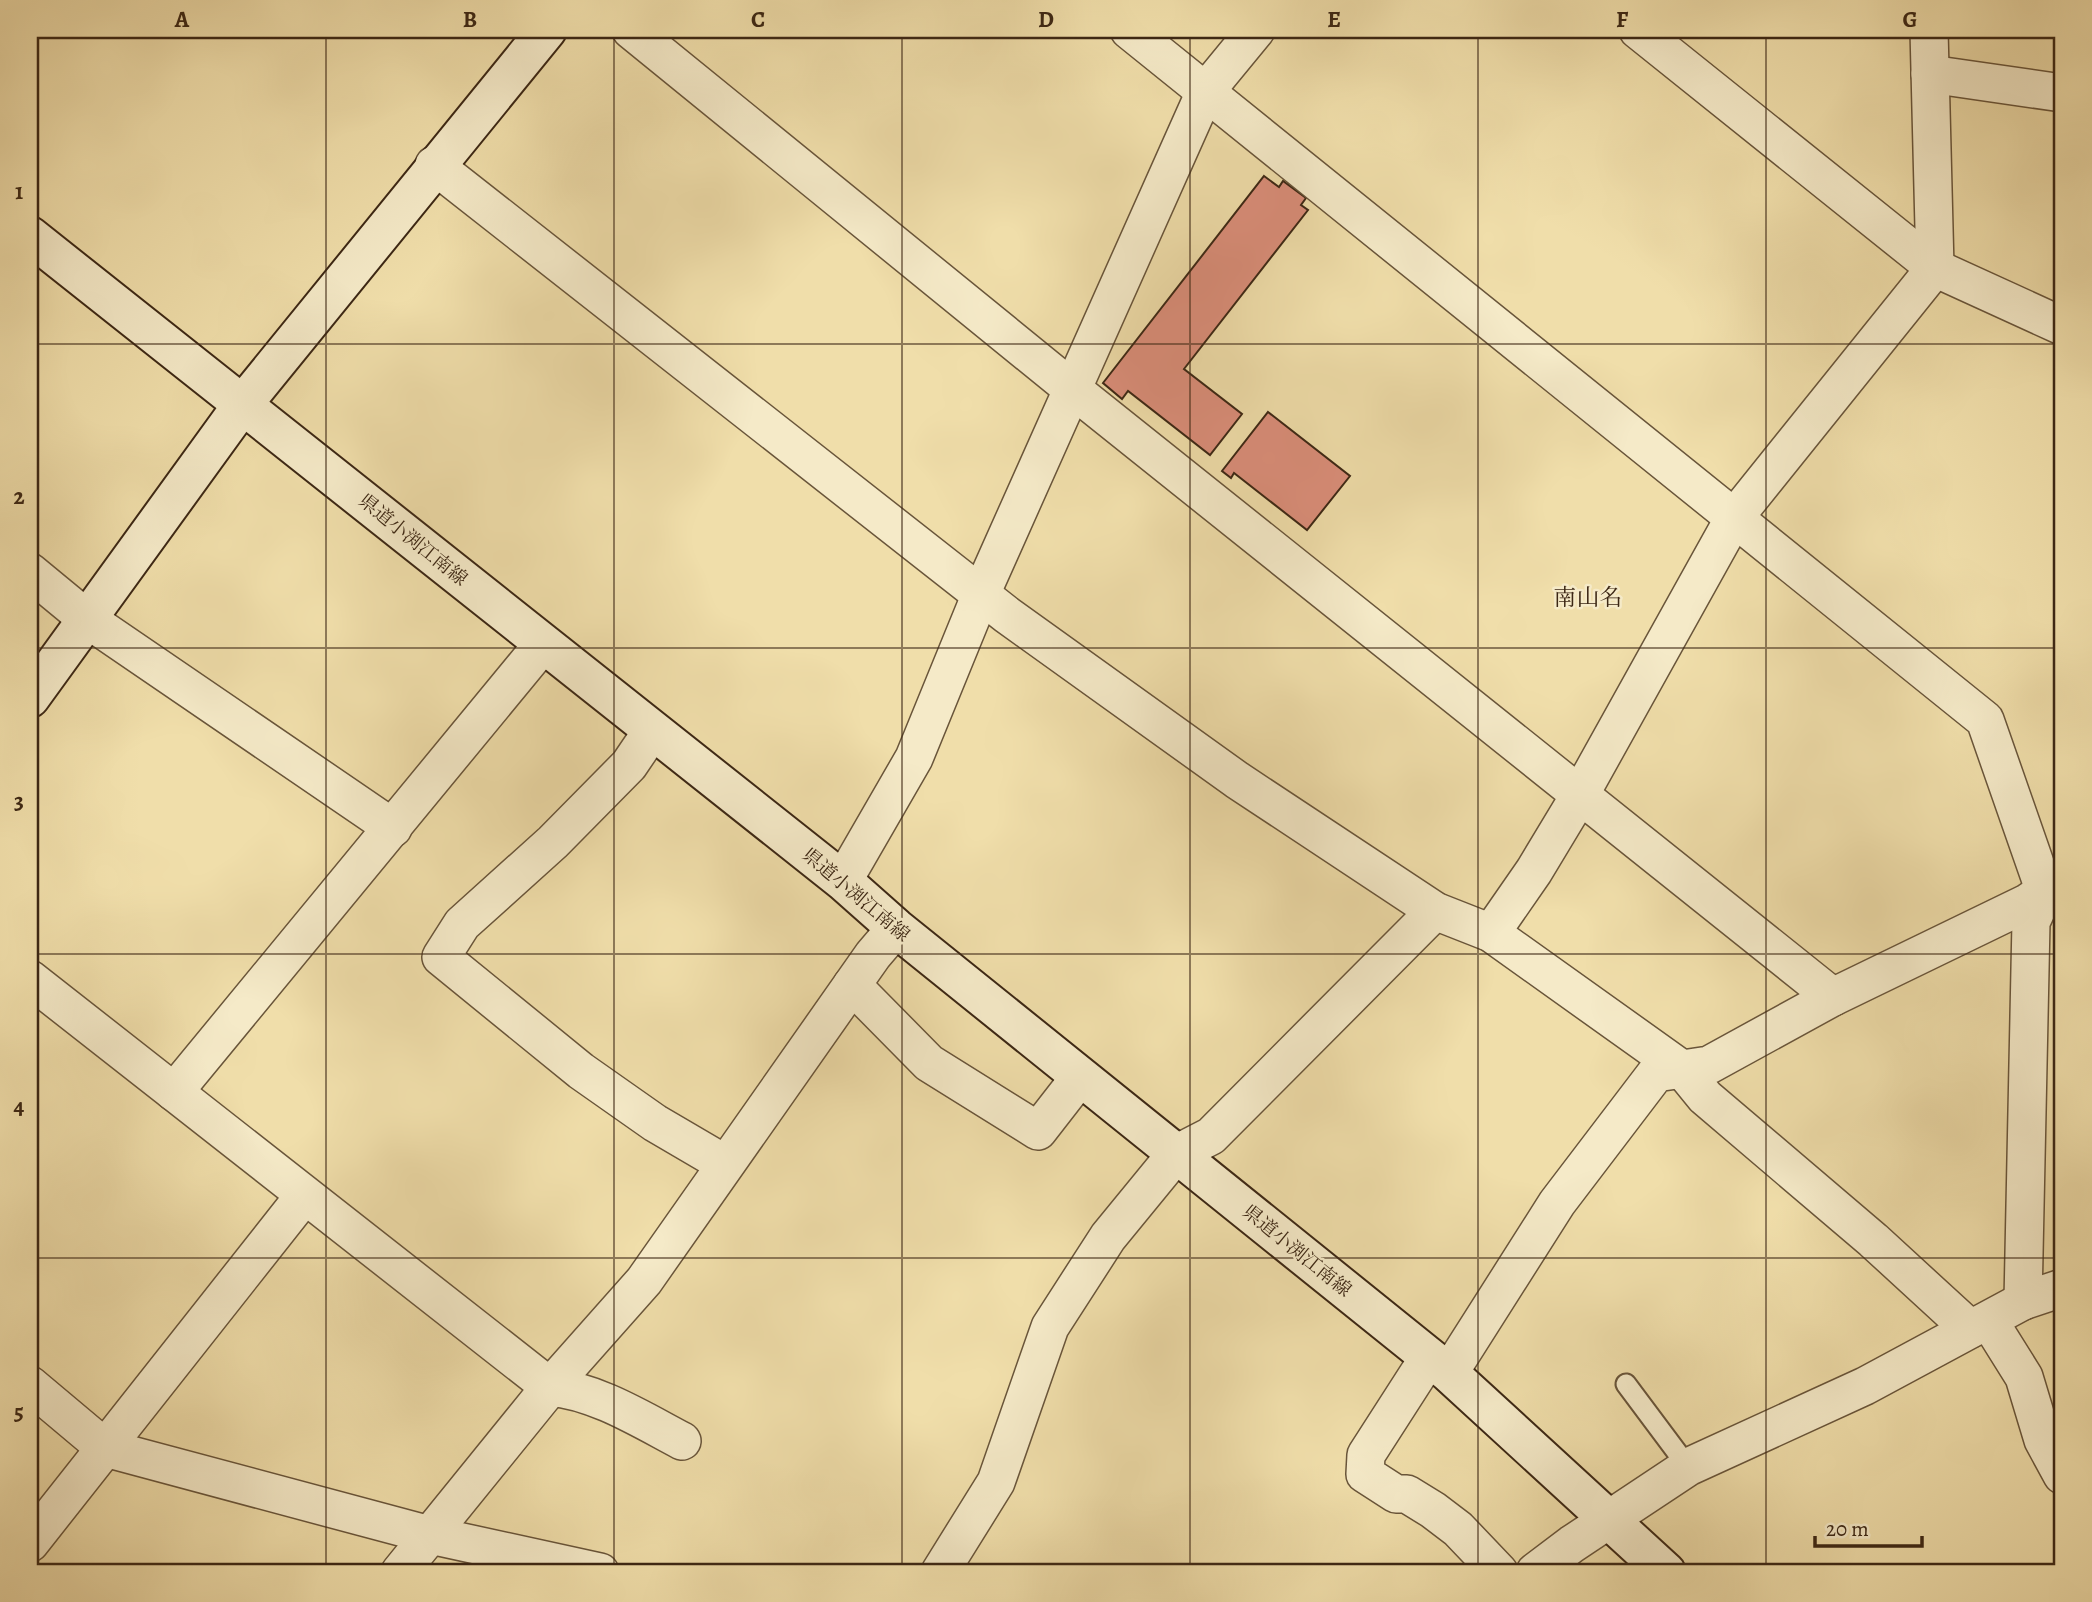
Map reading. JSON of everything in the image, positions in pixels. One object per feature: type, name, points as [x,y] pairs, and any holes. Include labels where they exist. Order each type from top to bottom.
[{"type":"main road","points":[[30,698],[243,404],[434,165],[547,30]]},
{"type":"main road","name":"県道小渕江南線","points":[[30,236],[843,881],[896,928],[1439,1365],[1610,1518],[1666,1572]]},
{"type":"street","points":[[631,30],[1071,388],[1581,793],[1833,998]]},
{"type":"street","points":[[1129,30],[1985,720],[2054,883]]},
{"type":"street","points":[[843,881],[914,758],[981,594],[1071,388],[1205,92],[1256,30]]},
{"type":"street","points":[[1638,30],[1935,268],[2062,326]]},
{"type":"street","points":[[1491,933],[1534,871],[1581,793],[1734,518],[1935,268],[1929,30]]},
{"type":"street","points":[[1930,74],[2062,93]]},
{"type":"street","points":[[434,165],[981,594],[1237,780],[1435,911],[1491,933],[1683,1070],[1705,1097],[1873,1240],[1979,1325],[2024,1377],[2043,1440],[2062,1475]]},
{"type":"street","points":[[30,572],[87,619],[393,828]]},
{"type":"street","points":[[174,1092],[543,644]]},
{"type":"street","points":[[652,731],[620,775],[553,842],[462,924],[441,957],[581,1071],[656,1123],[725,1164]]},
{"type":"street","points":[[1499,1572],[1442,1516],[1407,1494],[1396,1494],[1365,1474],[1366,1455],[1439,1365],[1656,1073],[1709,1065],[2054,883]]},
{"type":"street","points":[[2023,1301],[2031,922],[2054,883]]},
{"type":"street","points":[[940,1572],[996,1482],[1050,1327],[1108,1237],[1176,1154],[1211,1136],[1435,911]]},
{"type":"street","points":[[400,1572],[550,1387],[644,1280],[852,985],[896,928]]},
{"type":"street","points":[[30,979],[550,1387],[566,1388],[628,1413],[682,1441]]},
{"type":"street","points":[[852,985],[929,1063],[1038,1130],[1080,1077]]},
{"type":"street","points":[[30,1543],[304,1196]]},
{"type":"street","points":[[1535,1572],[1688,1467],[1865,1385],[2023,1301],[2062,1289]]},
{"type":"street","points":[[30,1385],[105,1448],[430,1535],[600,1572]]},
{"type":"lane","points":[[1626,1384],[1688,1467]]},
{"type":"building","points":[[1264,176],[1279,187],[1283,181],[1306,198],[1301,205],[1308,210],[1184,369],[1242,414],[1210,455],[1128,391],[1122,399],[1103,383]]},
{"type":"building","points":[[1268,412],[1350,476],[1307,530],[1234,473],[1231,478],[1222,471]]},
{"type":"district","name":"南山名","points":[[1588,597]]}]
